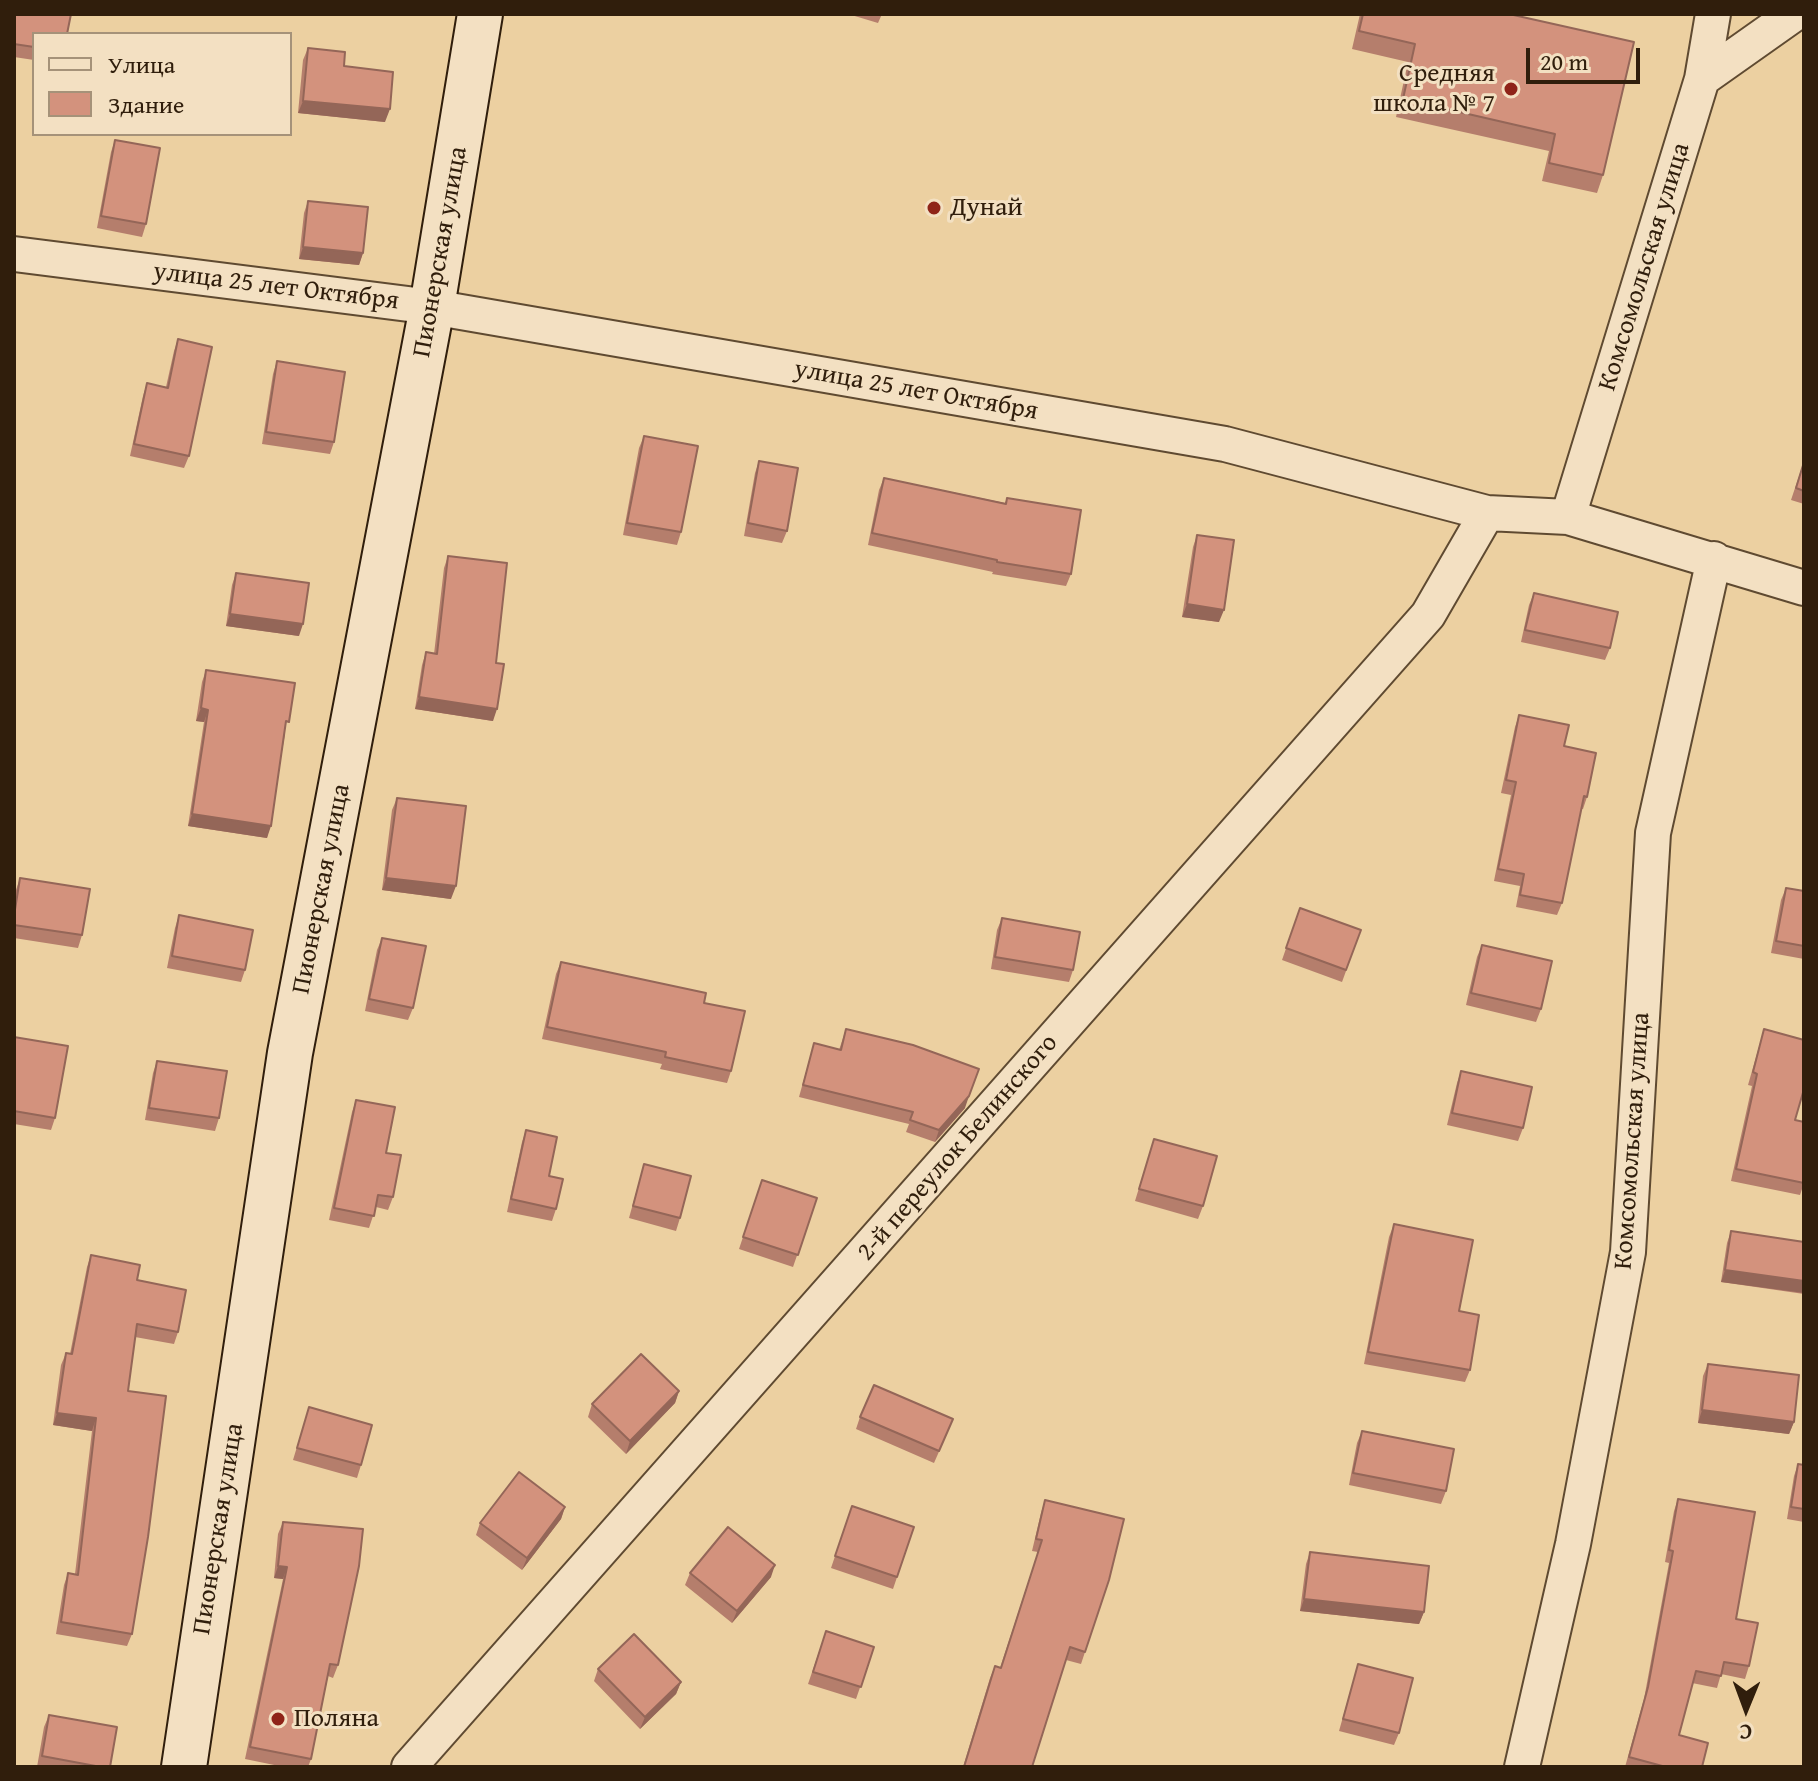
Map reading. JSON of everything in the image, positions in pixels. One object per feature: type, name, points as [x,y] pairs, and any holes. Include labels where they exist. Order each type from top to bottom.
[{"type":"street","name":"Пионерская улица","points":[[184,1767],[290,1053],[432,307],[480,14]]},
{"type":"street","name":"Комсомольская улица","points":[[1568,517],[1702,79],[1713,14]]},
{"type":"street","points":[[1702,79],[1794,14]]},
{"type":"street","name":"улица 25 лет Октября","points":[[14,254],[432,307],[1225,444],[1487,513],[1568,517],[1804,588]]},
{"type":"street","name":"2-й переулок Белинского","points":[[409,1767],[1428,615],[1487,513]]},
{"type":"street","name":"Комсомольская улица","points":[[1522,1767],[1573,1544],[1628,1252],[1653,833],[1714,559]]},
{"type":"building","points":[[14,14],[71,14],[67,32],[32,32],[32,47],[14,44]]},
{"type":"building","name":"Средняя школа № 7","points":[[1363,14],[1509,14],[1634,42],[1603,175],[1549,163],[1555,134],[1403,99],[1415,44],[1359,31]]},
{"type":"building","points":[[308,48],[345,52],[344,66],[393,72],[390,109],[303,101]]},
{"type":"building","points":[[115,140],[160,148],[146,224],[101,216]]},
{"type":"building","points":[[308,201],[368,207],[363,253],[303,247]]},
{"type":"building","points":[[178,339],[212,347],[189,456],[134,444],[147,383],[168,388]]},
{"type":"building","points":[[277,361],[345,372],[334,442],[266,432]]},
{"type":"building","points":[[644,436],[698,446],[681,532],[627,523]]},
{"type":"building","points":[[759,461],[798,468],[787,531],[748,523]]},
{"type":"building","points":[[1804,462],[1804,491],[1796,488]]},
{"type":"building","points":[[884,478],[1006,504],[1007,498],[1081,510],[1071,574],[997,562],[872,533]]},
{"type":"building","points":[[1197,535],[1234,540],[1224,610],[1187,604]]},
{"type":"building","points":[[448,556],[507,563],[496,663],[504,664],[497,709],[419,697],[426,652],[437,654]]},
{"type":"building","points":[[236,573],[309,583],[303,624],[230,614]]},
{"type":"building","points":[[1534,593],[1618,612],[1610,648],[1525,630]]},
{"type":"building","points":[[206,670],[295,683],[289,722],[286,721],[271,826],[192,814],[208,710],[201,708]]},
{"type":"building","points":[[1519,715],[1569,725],[1564,746],[1596,753],[1562,903],[1520,895],[1524,874],[1498,869],[1516,782],[1506,780]]},
{"type":"building","points":[[397,798],[466,806],[456,886],[386,878]]},
{"type":"building","points":[[20,878],[90,889],[82,935],[14,925]]},
{"type":"building","points":[[1786,888],[1804,891],[1804,946],[1776,941]]},
{"type":"building","points":[[1300,908],[1361,930],[1346,970],[1286,948]]},
{"type":"building","points":[[179,915],[253,930],[245,970],[172,956]]},
{"type":"building","points":[[1002,918],[1080,932],[1073,970],[995,957]]},
{"type":"building","points":[[382,938],[426,946],[413,1008],[369,999]]},
{"type":"building","points":[[1482,945],[1552,961],[1541,1009],[1471,993]]},
{"type":"building","points":[[561,962],[706,993],[704,1003],[745,1011],[731,1071],[665,1057],[666,1052],[547,1027]]},
{"type":"building","points":[[846,1029],[913,1045],[979,1069],[969,1096],[939,1130],[910,1120],[913,1112],[803,1085],[814,1043],[841,1050]]},
{"type":"building","points":[[1764,1029],[1804,1040],[1804,1089],[1795,1120],[1804,1122],[1804,1183],[1736,1169]]},
{"type":"building","points":[[14,1037],[68,1046],[55,1118],[14,1111]]},
{"type":"building","points":[[157,1061],[227,1071],[219,1118],[149,1108]]},
{"type":"building","points":[[1461,1071],[1532,1087],[1523,1128],[1452,1113]]},
{"type":"building","points":[[356,1100],[395,1107],[386,1153],[401,1155],[393,1197],[378,1195],[374,1216],[334,1208]]},
{"type":"building","points":[[526,1130],[557,1137],[549,1176],[563,1179],[556,1209],[511,1199]]},
{"type":"building","points":[[1154,1139],[1217,1156],[1203,1206],[1139,1189]]},
{"type":"building","points":[[644,1164],[691,1176],[680,1218],[633,1206]]},
{"type":"building","points":[[762,1180],[817,1198],[798,1255],[743,1237]]},
{"type":"building","points":[[1394,1224],[1473,1240],[1459,1311],[1479,1315],[1470,1370],[1368,1352]]},
{"type":"building","points":[[1731,1231],[1804,1242],[1804,1281],[1725,1270]]},
{"type":"building","points":[[91,1255],[140,1265],[137,1280],[186,1290],[178,1332],[137,1324],[128,1391],[166,1396],[132,1634],[61,1622],[68,1573],[78,1575],[96,1418],[57,1413],[66,1353],[72,1354]]},
{"type":"building","points":[[641,1354],[679,1391],[630,1441],[592,1404]]},
{"type":"building","points":[[1708,1364],[1799,1375],[1794,1422],[1702,1410]]},
{"type":"building","points":[[874,1385],[953,1419],[939,1451],[860,1417]]},
{"type":"building","points":[[309,1407],[372,1425],[361,1465],[297,1448]]},
{"type":"building","points":[[1362,1431],[1454,1449],[1446,1491],[1353,1473]]},
{"type":"building","points":[[1798,1464],[1804,1465],[1804,1509],[1791,1507]]},
{"type":"building","points":[[519,1472],[565,1507],[527,1558],[480,1523]]},
{"type":"building","points":[[1678,1499],[1755,1512],[1736,1619],[1758,1623],[1749,1666],[1724,1662],[1721,1676],[1696,1671],[1679,1735],[1708,1743],[1702,1767],[1666,1767],[1629,1757],[1648,1687],[1673,1551],[1669,1550]]},
{"type":"building","points":[[1045,1500],[1124,1519],[1109,1580],[1085,1652],[1070,1647],[1032,1767],[964,1767],[995,1666],[1001,1668],[1042,1540],[1036,1539]]},
{"type":"building","points":[[852,1506],[914,1527],[897,1577],[835,1556]]},
{"type":"building","points":[[283,1522],[363,1529],[359,1566],[338,1665],[330,1664],[311,1759],[250,1747],[287,1567],[278,1566]]},
{"type":"building","points":[[728,1527],[775,1565],[737,1611],[690,1573]]},
{"type":"building","points":[[1310,1552],[1429,1566],[1424,1612],[1304,1599]]},
{"type":"building","points":[[826,1631],[874,1647],[861,1687],[813,1672]]},
{"type":"building","points":[[634,1634],[681,1682],[645,1717],[598,1669]]},
{"type":"building","points":[[1358,1664],[1413,1678],[1399,1733],[1343,1719]]},
{"type":"building","points":[[49,1715],[117,1727],[110,1767],[42,1756]]},
{"type":"place","name":"Средняя школа № 7","points":[[1511,89]]},
{"type":"place","name":"Дунай","points":[[934,208]]},
{"type":"place","name":"Поляна","points":[[278,1719]]}]
